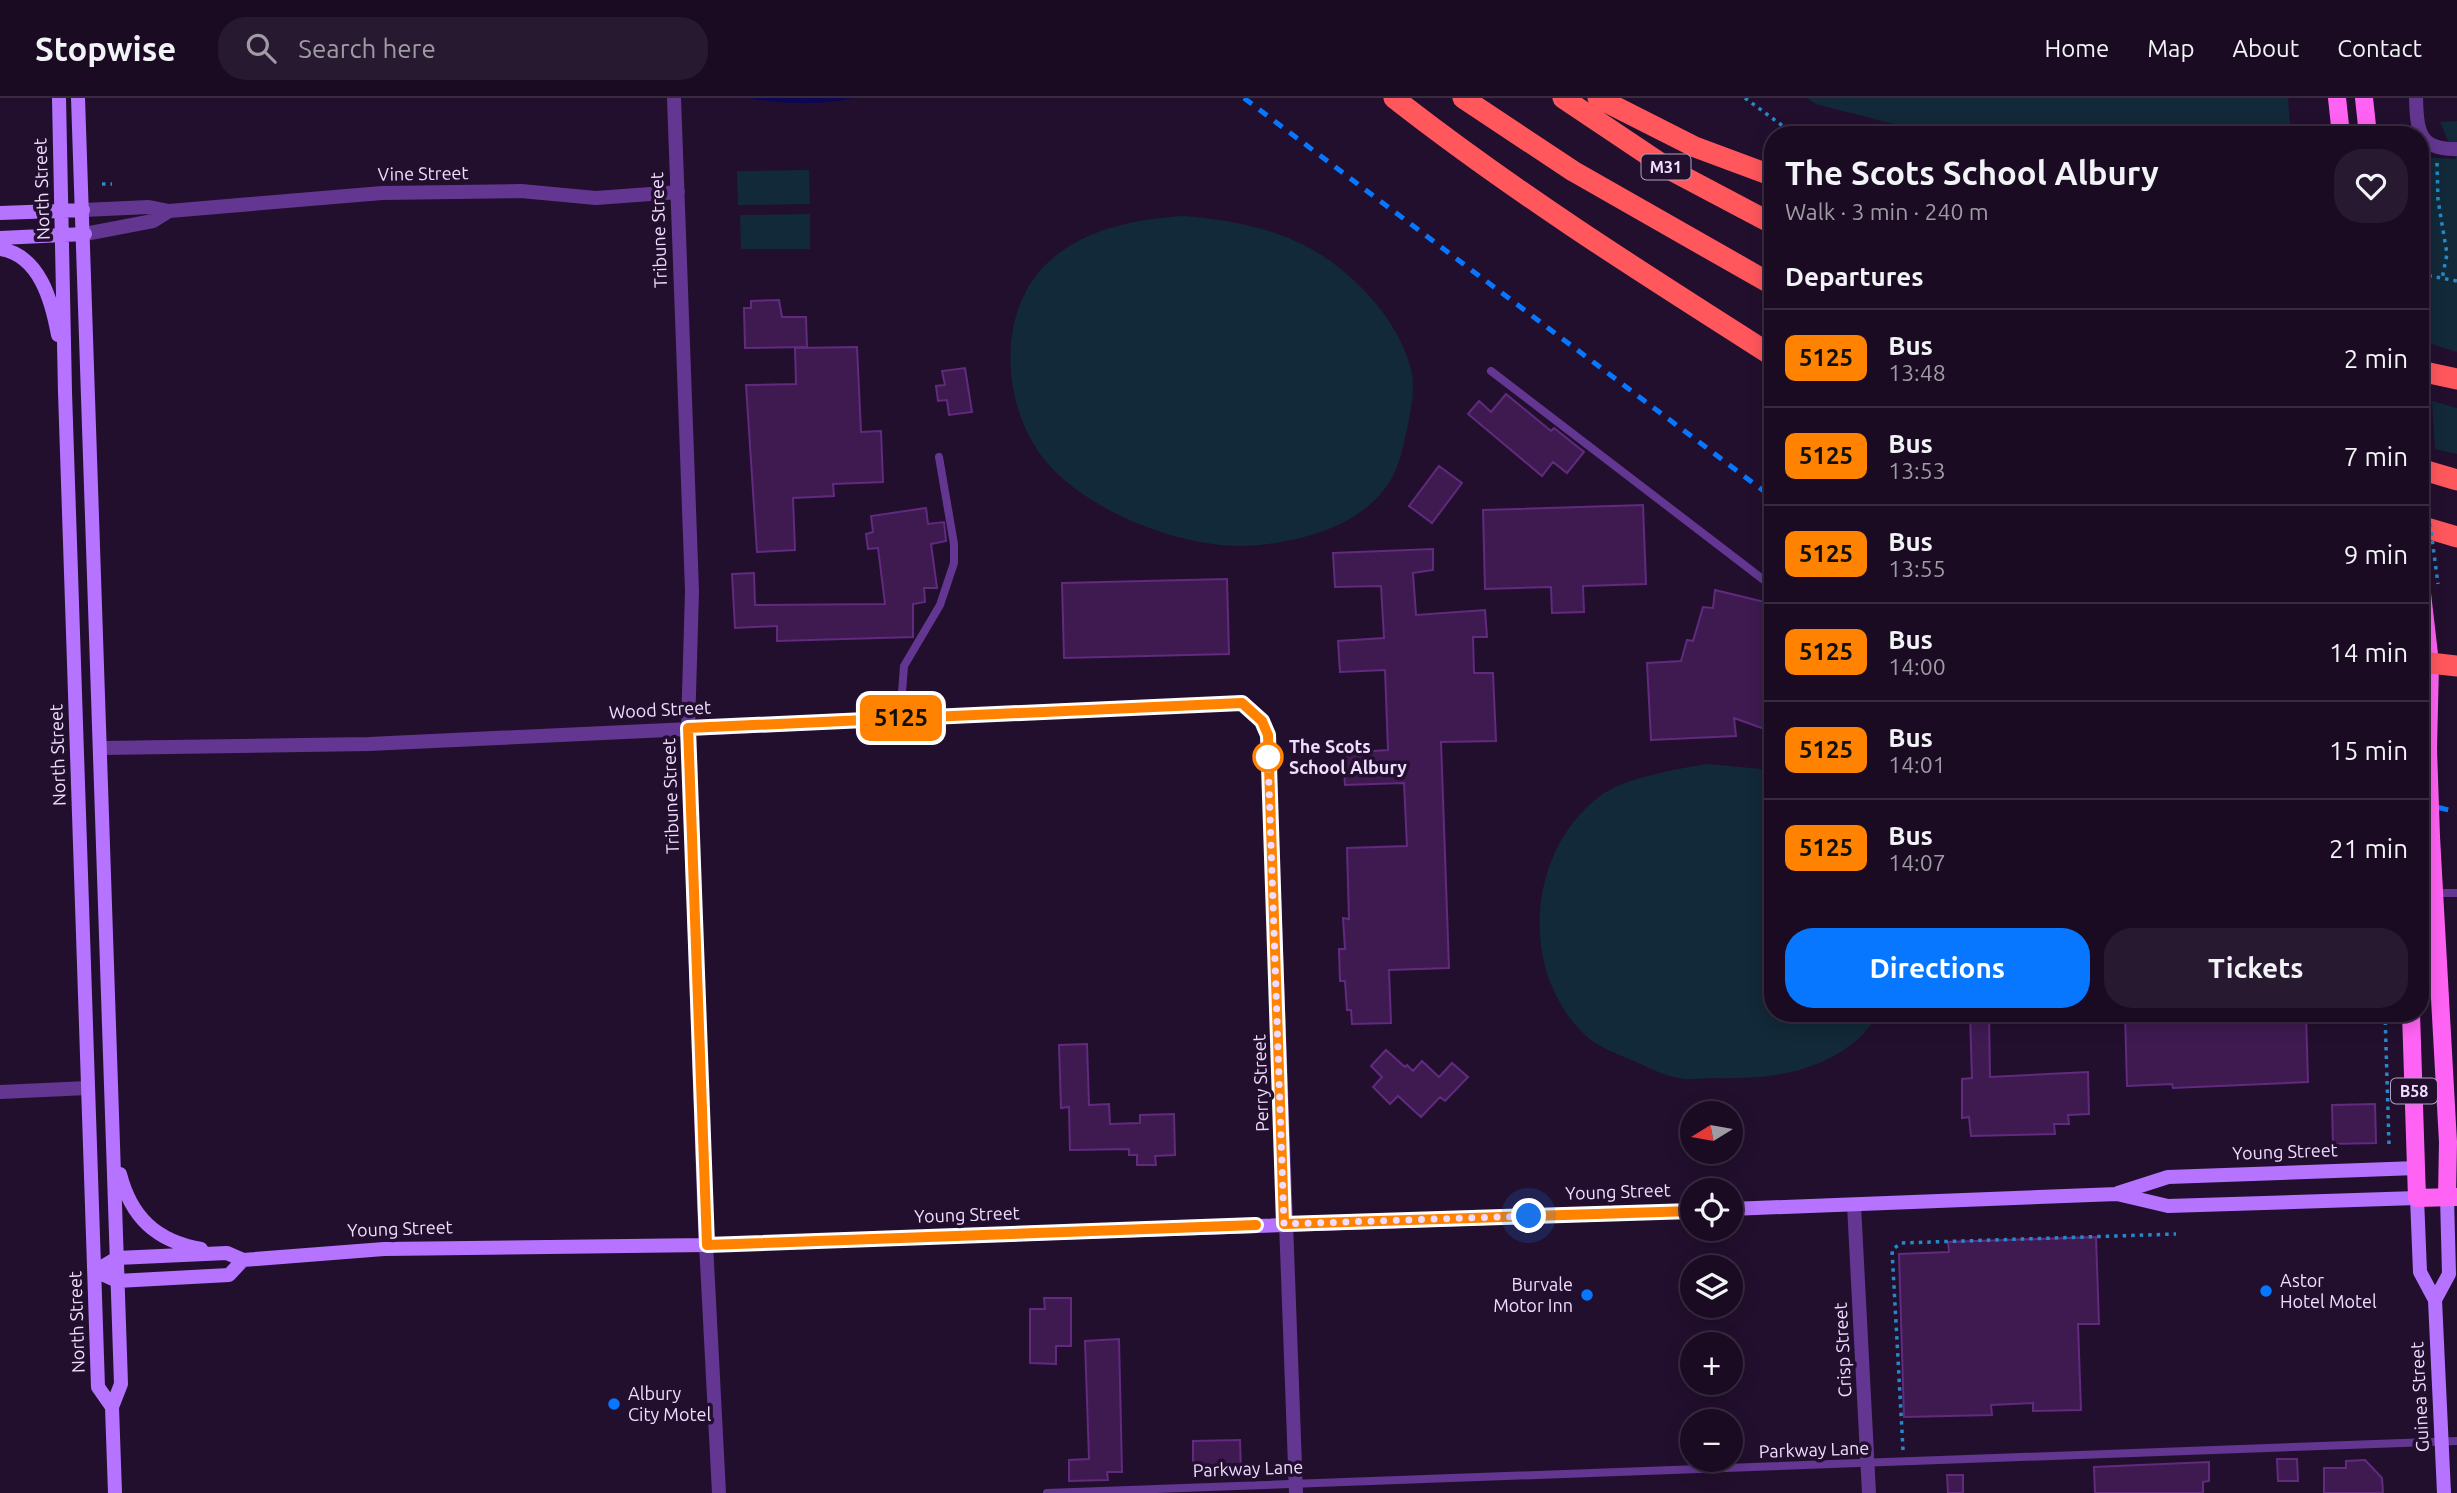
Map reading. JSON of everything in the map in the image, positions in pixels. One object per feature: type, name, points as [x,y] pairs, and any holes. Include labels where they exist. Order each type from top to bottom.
[{"type":"highway","points":[[1394,98],[1444,138],[1598,243],[1764,350]]},
{"type":"highway","points":[[1463,98],[1573,171],[1764,280]]},
{"type":"highway","name":"M31","points":[[1563,98],[1670,170],[1764,219]]},
{"type":"highway","points":[[1598,98],[1695,147],[1764,173]]},
{"type":"highway","points":[[2429,373],[2457,379]]},
{"type":"highway","points":[[2429,472],[2457,480]]},
{"type":"highway","points":[[2429,529],[2457,537]]},
{"type":"highway","points":[[2429,662],[2457,666]]},
{"type":"main road","name":"North Street","points":[[59,98],[65,392],[98,1387],[112,1407]]},
{"type":"main road","name":"North Street","points":[[78,98],[85,234],[121,1384],[112,1407],[115,1493]]},
{"type":"main road","points":[[2337,98],[2340,126]]},
{"type":"main road","points":[[2364,98],[2367,126]]},
{"type":"main road","points":[[0,213],[83,210]]},
{"type":"main road","points":[[0,238],[85,234]]},
{"type":"main road","points":[[0,249],[29,264],[49,296],[65,392]]},
{"type":"main road","name":"B58","points":[[2429,778],[2452,1197]]},
{"type":"main road","name":"B58","points":[[2411,1022],[2417,1198]]},
{"type":"main road","points":[[113,1150],[126,1196],[150,1229],[176,1243],[226,1253],[243,1261]]},
{"type":"main road","name":"Young Street","points":[[2117,1194],[2168,1177],[2452,1167]]},
{"type":"main road","name":"Young Street","points":[[1743,1209],[2117,1194],[2168,1206],[2452,1197]]},
{"type":"main road","name":"Guinea Street","points":[[2435,1300],[2449,1274],[2452,1197]]},
{"type":"main road","name":"Guinea Street","points":[[2417,1198],[2420,1272],[2435,1300],[2449,1441],[2444,1493]]},
{"type":"main road","name":"Young Street","points":[[94,1271],[117,1281],[229,1275],[243,1261],[384,1249],[707,1245],[1680,1211]]},
{"type":"main road","points":[[94,1271],[117,1258],[226,1253]]},
{"type":"street","name":"Tribune Street","points":[[674,98],[692,591],[688,728],[719,1493]]},
{"type":"street","points":[[2416,98],[2418,126]]},
{"type":"street","points":[[2429,143],[2438,149],[2457,149]]},
{"type":"street","name":"Vine Street","points":[[83,210],[149,207],[169,211],[382,193],[521,191],[596,198],[678,192]]},
{"type":"street","name":"Vine Street","points":[[85,234],[152,221],[169,211]]},
{"type":"street","name":"Wood Street","points":[[101,748],[369,744],[1220,702]]},
{"type":"street","name":"Perry Street","points":[[1220,702],[1242,703],[1262,721],[1268,735],[1284,1224],[1296,1488]]},
{"type":"street","points":[[0,1092],[88,1088]]},
{"type":"street","name":"Crisp Street","points":[[1854,1205],[1869,1493]]},
{"type":"lane","points":[[1491,371],[1764,580]]},
{"type":"lane","points":[[900,718],[904,666],[940,605],[954,563],[954,544],[939,457]]},
{"type":"lane","points":[[2434,893],[2457,893]]},
{"type":"lane","name":"Parkway Lane","points":[[1047,1493],[1296,1488],[2449,1441]]},
{"type":"path","points":[[1745,98],[1783,126]]},
{"type":"path","points":[[2438,149],[2438,200],[2447,254],[2442,278]]},
{"type":"path","points":[[102,184],[112,184]]},
{"type":"path","points":[[2429,276],[2457,281]]},
{"type":"path","points":[[2385,1022],[2389,1144]]},
{"type":"path","points":[[1904,1462],[1892,1250],[1901,1243],[2176,1234]]},
{"type":"shaded area","points":[[748,98],[853,98],[800,103]]},
{"type":"shaded area","points":[[1807,98],[2288,98],[2290,126],[1901,126],[1816,104]]},
{"type":"shaded area","points":[[2457,121],[2457,352],[2429,342],[2429,158],[2456,159],[2440,122]]},
{"type":"shaded area","points":[[809,170],[810,204],[738,205],[737,171]]},
{"type":"shaded area","points":[[810,214],[810,249],[741,249],[740,215]]},
{"type":"shaded area","points":[[1184,216],[1256,227],[1291,239],[1323,256],[1351,277],[1377,305],[1406,352],[1411,369],[1413,395],[1403,447],[1395,471],[1376,499],[1336,526],[1306,537],[1259,545],[1203,543],[1172,536],[1113,512],[1086,496],[1063,479],[1044,459],[1029,436],[1018,409],[1010,352],[1014,324],[1023,297],[1037,274],[1072,244],[1103,230],[1151,219]]},
{"type":"shaded area","points":[[2432,401],[2457,408],[2457,454],[2435,449]]},
{"type":"shaded area","points":[[1707,764],[1764,769],[1764,1022],[1874,1022],[1852,1044],[1836,1055],[1802,1069],[1766,1076],[1678,1078],[1594,1042],[1583,1033],[1562,1006],[1548,976],[1541,944],[1540,910],[1546,878],[1558,847],[1576,819],[1600,796],[1623,784]]},
{"type":"building","points":[[779,300],[782,317],[806,317],[807,347],[745,348],[744,308],[751,308],[751,301]]},
{"type":"building","points":[[857,347],[861,432],[881,431],[883,482],[833,484],[834,496],[793,498],[795,550],[757,552],[746,385],[796,384],[795,348]]},
{"type":"building","points":[[965,368],[972,412],[949,415],[947,400],[938,401],[936,386],[945,385],[942,371]]},
{"type":"building","points":[[1506,394],[1551,431],[1554,428],[1584,452],[1567,473],[1553,462],[1542,476],[1468,414],[1479,401],[1491,412]]},
{"type":"building","points":[[1439,466],[1462,483],[1432,523],[1409,506]]},
{"type":"building","points":[[1643,505],[1646,584],[1583,586],[1584,612],[1552,613],[1551,587],[1485,589],[1483,510]]},
{"type":"building","points":[[926,508],[928,524],[944,522],[946,541],[931,544],[937,588],[924,588],[925,602],[913,604],[913,637],[777,641],[777,626],[735,628],[732,574],[754,573],[755,605],[885,604],[878,548],[868,549],[866,534],[873,532],[871,516]]},
{"type":"building","points":[[1433,549],[1433,570],[1413,573],[1416,615],[1485,610],[1487,637],[1473,637],[1474,673],[1493,673],[1496,741],[1441,742],[1449,968],[1389,970],[1391,1023],[1352,1024],[1351,1010],[1347,1010],[1345,981],[1340,981],[1339,949],[1345,949],[1343,918],[1349,919],[1347,848],[1407,846],[1404,783],[1345,785],[1343,753],[1388,750],[1385,670],[1340,672],[1338,641],[1384,638],[1381,586],[1335,587],[1333,553]]},
{"type":"building","points":[[1227,579],[1229,654],[1064,658],[1062,583]]},
{"type":"building","points":[[1715,590],[1764,602],[1764,729],[1734,718],[1736,736],[1651,740],[1647,663],[1681,661],[1687,640],[1693,641],[1703,607],[1713,608]]},
{"type":"building","points":[[1970,1022],[1989,1022],[1990,1077],[2088,1072],[2089,1114],[2068,1115],[2069,1124],[2054,1124],[2055,1134],[1971,1136],[1969,1117],[1962,1118],[1962,1079],[1972,1078]]},
{"type":"building","points":[[2125,1022],[2306,1022],[2308,1082],[2173,1088],[2172,1084],[2127,1086]]},
{"type":"building","points":[[1087,1044],[1089,1105],[1109,1104],[1110,1124],[1140,1123],[1140,1115],[1174,1114],[1175,1155],[1155,1156],[1156,1165],[1137,1165],[1137,1155],[1129,1155],[1129,1149],[1070,1150],[1069,1107],[1061,1108],[1059,1045]]},
{"type":"building","points":[[1386,1050],[1413,1071],[1422,1061],[1439,1077],[1452,1063],[1468,1077],[1445,1101],[1440,1097],[1421,1117],[1398,1096],[1390,1104],[1373,1087],[1382,1077],[1371,1066]]},
{"type":"building","points":[[2375,1104],[2376,1143],[2333,1144],[2332,1105]]},
{"type":"building","points":[[2096,1237],[2099,1324],[2078,1324],[2081,1410],[2033,1411],[2033,1403],[1991,1405],[1992,1415],[1904,1417],[1899,1254],[1949,1252],[1948,1242]]},
{"type":"building","points":[[1044,1298],[1071,1298],[1071,1346],[1056,1346],[1056,1364],[1030,1363],[1030,1309],[1045,1309]]},
{"type":"building","points":[[1119,1339],[1122,1472],[1107,1472],[1108,1480],[1069,1481],[1069,1460],[1089,1459],[1085,1341]]},
{"type":"building","points":[[1240,1440],[1241,1473],[1199,1473],[1199,1463],[1193,1464],[1193,1441]]},
{"type":"building","points":[[2277,1459],[2297,1459],[2298,1481],[2278,1481]]},
{"type":"building","points":[[2365,1460],[2382,1478],[2383,1493],[2324,1493],[2324,1468],[2346,1468],[2346,1461]]},
{"type":"building","points":[[2209,1462],[2209,1481],[2203,1482],[2203,1493],[2095,1493],[2094,1467]]},
{"type":"building","points":[[1947,1475],[1963,1475],[1963,1493],[1948,1493]]},
{"type":"railway","points":[[1244,98],[1764,491]]},
{"type":"railway","points":[[2429,805],[2457,812]]},
{"type":"bus line","name":"5125","points":[[1256,1225],[707,1245],[688,728],[1242,703],[1254,711],[1268,735],[1284,1224],[1680,1211]]},
{"type":"place","name":"The Scots School Albury","points":[[1268,757]]},
{"type":"place","name":"Astor Hotel Motel","points":[[2266,1291]]},
{"type":"place","name":"Burvale Motor Inn","points":[[1587,1295]]},
{"type":"place","name":"Albury City Motel","points":[[614,1404]]},
{"type":"route","points":[[1268,757],[1284,1224],[1529,1216]]}]
